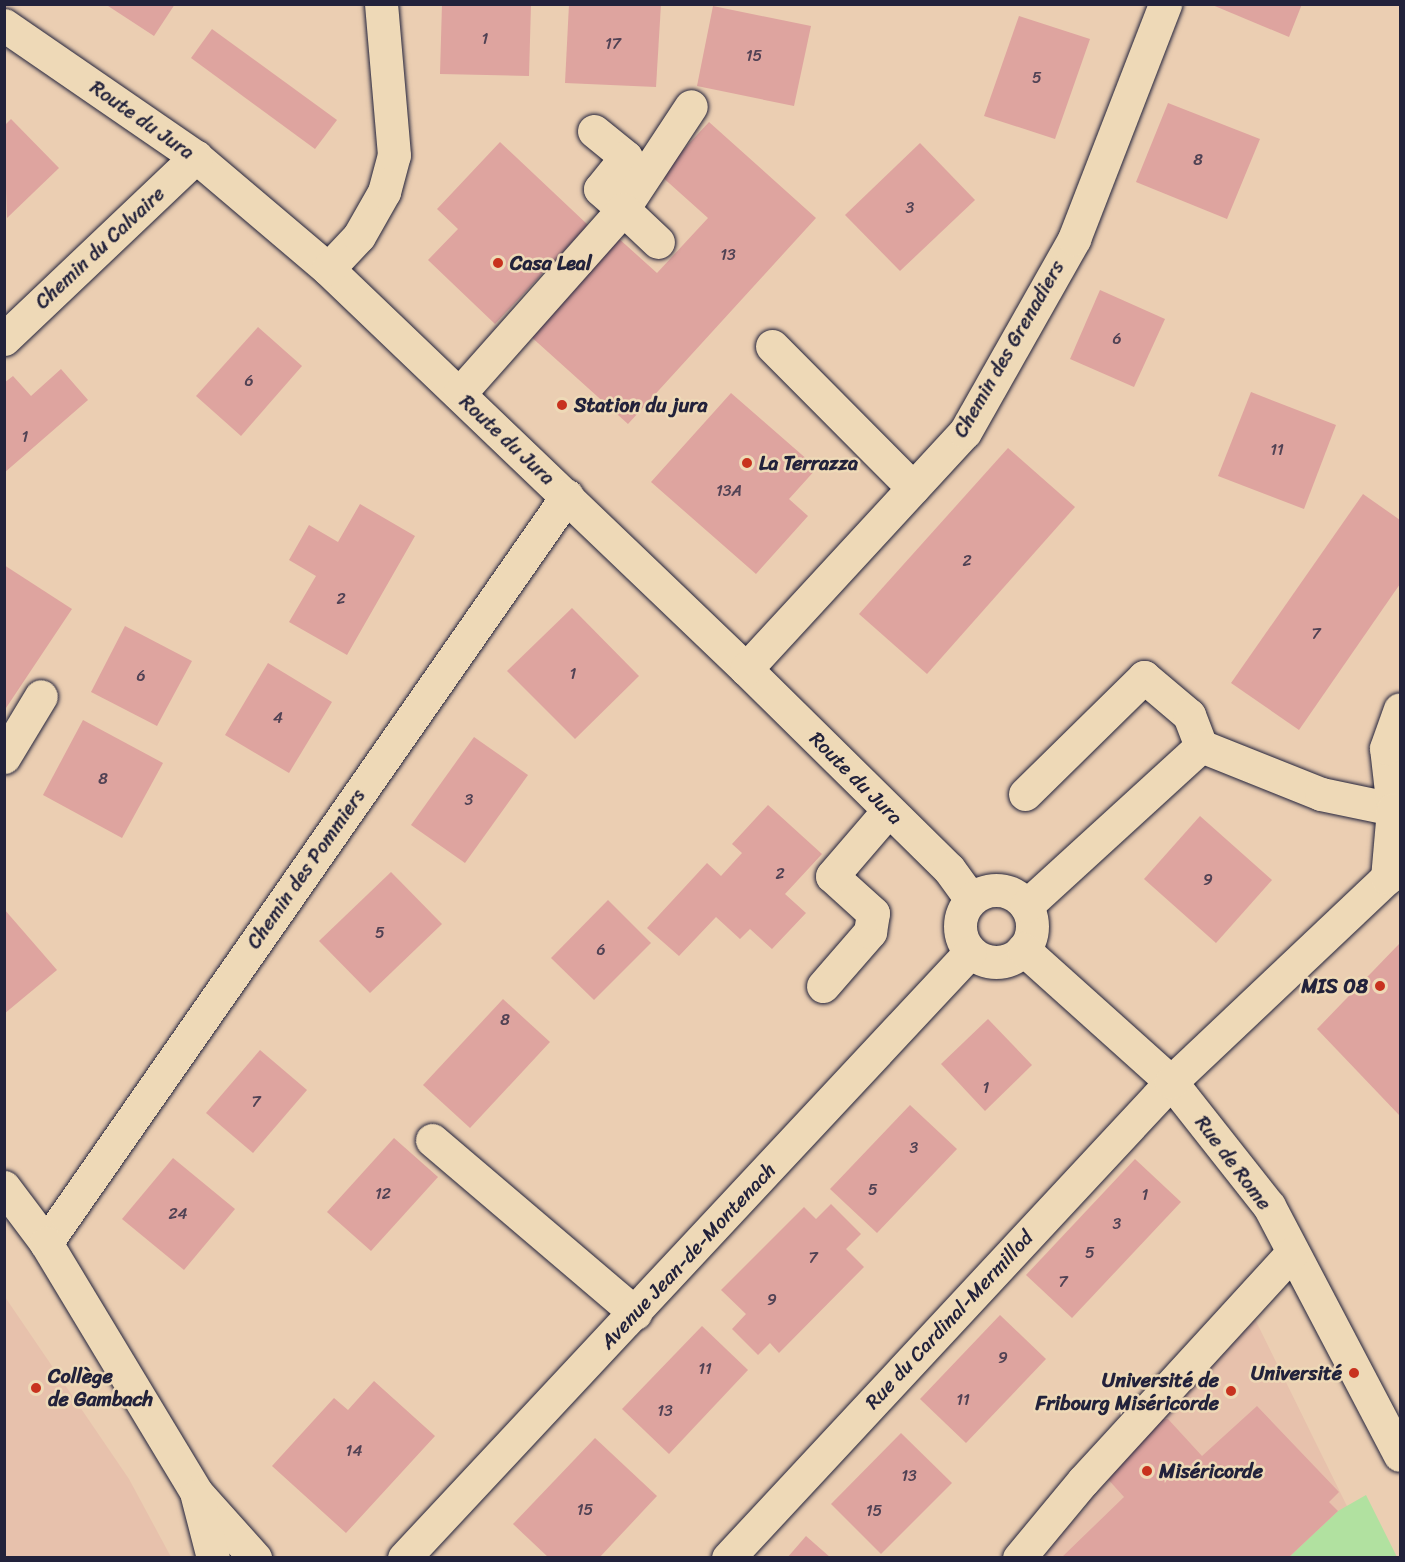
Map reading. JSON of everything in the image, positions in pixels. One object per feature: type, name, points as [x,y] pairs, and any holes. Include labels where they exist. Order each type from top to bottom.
[{"type":"street","points":[[328,269],[359,236],[384,192],[394,155],[381,4]]},
{"type":"street","name":"Chemin des Grenadiers","points":[[746,669],[965,432],[1074,239],[1165,4]]},
{"type":"street","name":"Route du Jura","points":[[4,25],[196,157],[328,269],[746,669],[949,869],[971,899]]},
{"type":"street","points":[[459,394],[623,209],[691,106]]},
{"type":"street","points":[[594,131],[626,157],[600,189],[658,242]]},
{"type":"street","name":"Chemin du Calvaire","points":[[4,339],[196,157]]},
{"type":"street","points":[[772,346],[913,488]]},
{"type":"street","name":"Chemin des Pommiers","points":[[46,1243],[567,496]]},
{"type":"street","points":[[1024,794],[1144,677],[1189,715],[1202,746],[1321,794],[1393,809]]},
{"type":"street","points":[[4,757],[41,696]]},
{"type":"street","name":"Rue du Cardinal-Mermillod","points":[[728,1557],[1171,1082],[1387,878],[1393,809],[1386,748],[1401,709]]},
{"type":"street","points":[[1026,906],[1202,746]]},
{"type":"street","points":[[823,986],[870,932],[873,912],[832,876],[888,811]]},
{"type":"street","points":[[997,890],[1013,894],[1026,906],[1032,925],[1023,950],[999,962],[983,960],[970,952],[959,926],[962,911],[971,899],[980,892],[997,890]]},
{"type":"street","name":"Rue de Rome","points":[[1023,950],[1171,1082],[1269,1206],[1401,1455]]},
{"type":"street","name":"Avenue Jean-de-Montenach","points":[[404,1557],[635,1313],[970,952]]},
{"type":"street","points":[[432,1140],[635,1313]]},
{"type":"street","points":[[4,1187],[46,1243],[196,1492],[255,1557]]},
{"type":"street","points":[[1019,1557],[1083,1481],[1292,1252]]},
{"type":"street","points":[[196,1492],[213,1557]]},
{"type":"shaded area","name":"Collège de Gambach","points":[[5,1297],[129,1479],[171,1557],[5,1557]]},
{"type":"shaded area","name":"Université de Fribourg Miséricorde","points":[[1250,1309],[1372,1557],[1037,1558],[1086,1508],[1093,1473]]},
{"type":"green space","points":[[1366,1495],[1397,1557],[1288,1558],[1338,1511]]},
{"type":"building","points":[[105,4],[175,4],[154,36]]},
{"type":"building","points":[[442,4],[531,4],[529,76],[440,74]]},
{"type":"building","points":[[569,4],[661,4],[656,87],[565,83]]},
{"type":"building","points":[[1210,4],[1302,4],[1289,37]]},
{"type":"building","points":[[713,6],[811,26],[794,106],[697,86]]},
{"type":"building","points":[[1019,16],[1090,39],[1055,139],[984,116]]},
{"type":"building","points":[[212,29],[337,120],[315,149],[191,58]]},
{"type":"building","points":[[1168,103],[1260,139],[1227,219],[1136,182]]},
{"type":"building","points":[[11,119],[59,168],[7,218],[4,126]]},
{"type":"building","points":[[709,122],[816,218],[628,424],[528,334],[617,237],[657,273],[708,218],[660,175]]},
{"type":"building","points":[[500,142],[588,225],[495,324],[428,260],[458,229],[437,209]]},
{"type":"building","points":[[920,143],[975,200],[900,271],[845,215]]},
{"type":"building","points":[[1100,290],[1165,319],[1134,387],[1070,359]]},
{"type":"building","points":[[258,327],[302,366],[241,436],[196,396]]},
{"type":"building","points":[[61,369],[88,400],[4,473],[4,383],[13,376],[31,396]]},
{"type":"building","points":[[1251,392],[1336,425],[1304,509],[1218,476]]},
{"type":"building","points":[[731,393],[817,468],[789,499],[808,516],[756,574],[651,482]]},
{"type":"building","points":[[1008,448],[1075,507],[927,674],[859,614]]},
{"type":"building","points":[[1363,494],[1400,520],[1400,584],[1299,730],[1231,683]]},
{"type":"building","points":[[360,504],[415,536],[347,655],[289,622],[316,576],[289,560],[309,525],[338,542]]},
{"type":"building","points":[[4,565],[72,609],[4,711]]},
{"type":"building","points":[[572,608],[639,676],[575,739],[507,671]]},
{"type":"building","points":[[125,626],[192,661],[157,726],[91,692]]},
{"type":"building","points":[[268,663],[332,702],[289,773],[225,735]]},
{"type":"building","points":[[83,720],[163,763],[122,838],[43,795]]},
{"type":"building","points":[[474,737],[528,775],[465,863],[411,825]]},
{"type":"building","points":[[768,805],[822,854],[785,894],[806,913],[772,949],[750,929],[740,939],[716,917],[679,956],[647,928],[707,863],[721,876],[742,853],[732,844]]},
{"type":"building","points":[[1200,816],[1272,880],[1216,943],[1144,879]]},
{"type":"building","points":[[391,872],[442,924],[370,993],[319,941]]},
{"type":"building","points":[[608,900],[651,943],[594,1000],[551,958]]},
{"type":"building","points":[[4,909],[57,970],[4,1014]]},
{"type":"building","name":"MIS 08","points":[[1400,943],[1400,1116],[1317,1029]]},
{"type":"building","points":[[503,999],[550,1042],[470,1128],[423,1085]]},
{"type":"building","points":[[988,1019],[1032,1065],[985,1111],[941,1064]]},
{"type":"building","points":[[260,1050],[307,1090],[253,1153],[206,1113]]},
{"type":"building","points":[[910,1105],[957,1149],[877,1233],[830,1189]]},
{"type":"building","points":[[394,1138],[438,1177],[371,1251],[327,1212]]},
{"type":"building","points":[[173,1158],[235,1209],[184,1270],[122,1219]]},
{"type":"building","points":[[1135,1159],[1181,1202],[1072,1318],[1026,1275]]},
{"type":"building","points":[[831,1204],[861,1234],[846,1249],[864,1267],[779,1353],[770,1343],[758,1355],[732,1329],[746,1314],[721,1290],[804,1207],[816,1219]]},
{"type":"building","points":[[1000,1315],[1046,1359],[966,1443],[920,1399]]},
{"type":"building","points":[[702,1326],[748,1370],[669,1454],[622,1409]]},
{"type":"building","points":[[374,1381],[435,1436],[346,1533],[272,1466],[334,1398],[348,1410]]},
{"type":"building","name":"Université de Fribourg Miséricorde","points":[[1257,1406],[1339,1492],[1329,1502],[1338,1511],[1288,1558],[1061,1558],[1124,1497],[1106,1477],[1152,1421],[1168,1419],[1202,1456]]},
{"type":"building","points":[[901,1433],[952,1483],[881,1554],[831,1504]]},
{"type":"building","points":[[595,1438],[657,1496],[599,1558],[549,1558],[513,1524]]},
{"type":"building","points":[[806,1536],[831,1558],[787,1558]]},
{"type":"place","name":"Casa Leal","points":[[498,263]]},
{"type":"place","name":"Station du jura","points":[[562,405]]},
{"type":"place","name":"La Terrazza","points":[[747,463]]},
{"type":"place","name":"MIS 08","points":[[1380,986]]},
{"type":"place","name":"Université","points":[[1354,1373]]},
{"type":"place","name":"Collège de Gambach","points":[[36,1388]]},
{"type":"place","name":"Université de Fribourg Miséricorde","points":[[1231,1391]]},
{"type":"place","name":"Miséricorde","points":[[1147,1471]]}]
